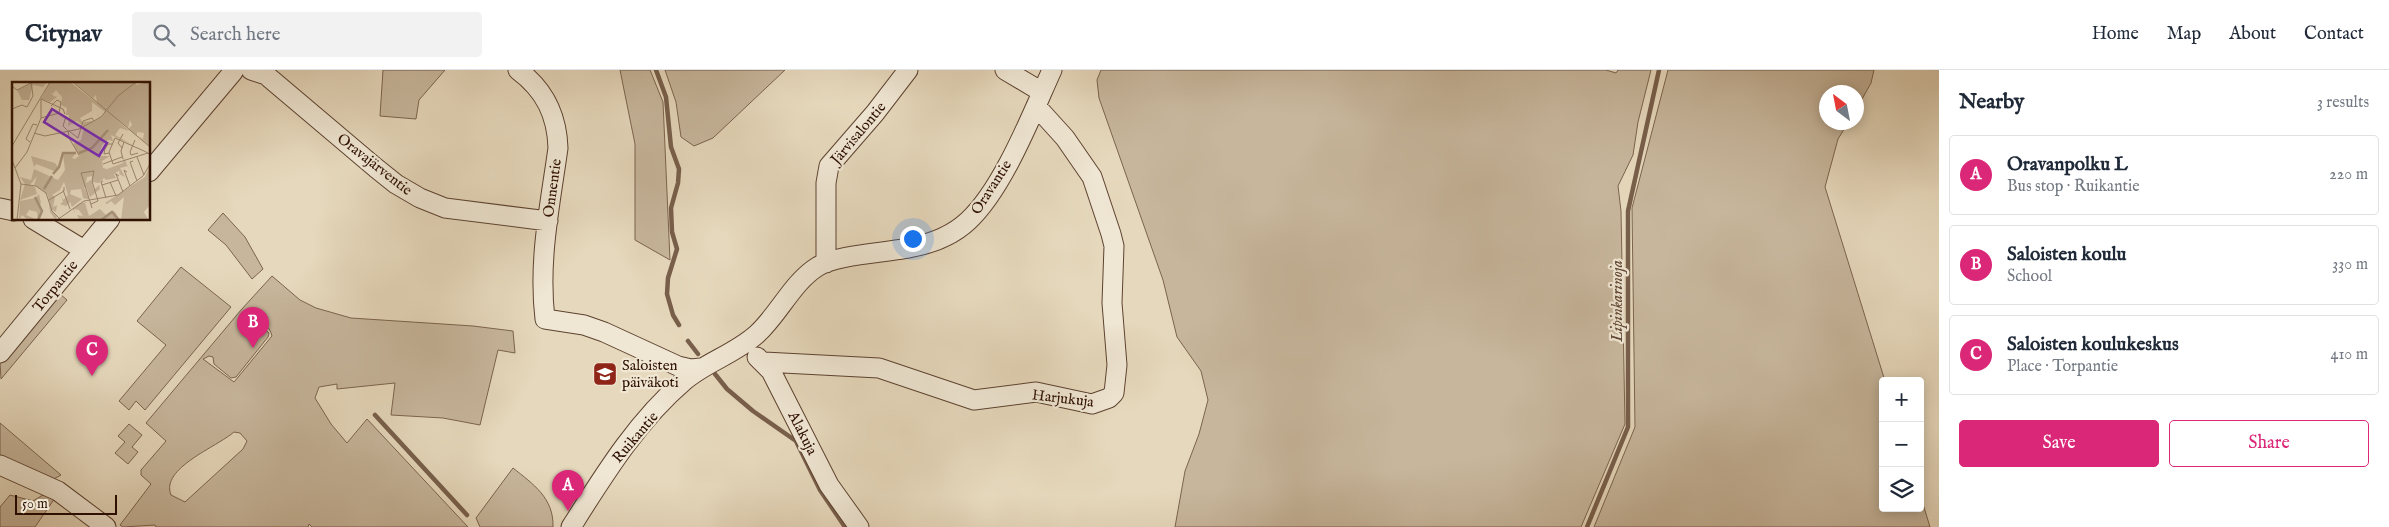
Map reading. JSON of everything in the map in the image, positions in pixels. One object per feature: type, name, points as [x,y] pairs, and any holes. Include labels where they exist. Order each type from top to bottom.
[{"type":"street","name":"Oravajärventie","points":[[238,70],[266,76],[396,184],[420,198],[445,208],[464,212],[548,221]]},
{"type":"street","points":[[150,171],[238,70]]},
{"type":"street","name":"Onnentie","points":[[518,70],[544,96],[555,120],[557,131],[558,148],[541,276],[545,319],[584,325],[678,366],[692,369],[701,368]]},
{"type":"street","name":"Järvisalontie","points":[[826,263],[826,183],[829,166],[875,114],[908,70]]},
{"type":"street","points":[[1005,70],[1039,99]]},
{"type":"street","name":"Oravantie","points":[[741,347],[767,325],[806,275],[826,263],[915,247],[936,240],[959,228],[969,220],[991,191],[1007,165],[1052,70]]},
{"type":"street","name":"Harjukuja","points":[[764,362],[878,368],[974,400],[1036,392],[1092,404],[1109,398],[1114,392],[1117,365],[1112,303],[1114,246],[1092,177],[1039,99]]},
{"type":"street","points":[[35,220],[84,250]]},
{"type":"street","name":"Torpantie","points":[[0,353],[109,220]]},
{"type":"street","name":"Alakuja","points":[[741,347],[764,362],[796,418],[829,485],[859,527]]},
{"type":"street","name":"Ruikantie","points":[[571,527],[626,443],[683,382],[701,368],[741,347]]},
{"type":"street","points":[[0,465],[58,491],[106,527]]},
{"type":"shaded area","points":[[383,70],[445,70],[419,100],[416,119],[380,116]]},
{"type":"shaded area","points":[[620,70],[650,70],[663,102],[670,260],[635,240],[635,144]]},
{"type":"shaded area","points":[[665,70],[785,70],[713,138],[694,146],[681,137],[676,102]]},
{"type":"shaded area","points":[[1101,70],[1606,70],[1616,73],[1618,70],[1651,70],[1638,122],[1633,155],[1618,186],[1621,211],[1625,424],[1581,527],[1175,527],[1185,471],[1199,434],[1208,400],[1201,371],[1177,337],[1163,280],[1099,98],[1097,80]]},
{"type":"shaded area","points":[[1668,70],[1874,70],[1871,83],[1864,96],[1864,85],[1819,85],[1819,130],[1844,130],[1838,139],[1825,187],[1884,377],[1879,377],[1879,512],[1924,512],[1924,507],[1930,527],[1594,527],[1635,427],[1632,208]]},
{"type":"shaded area","points":[[223,213],[245,237],[263,269],[252,279],[226,245],[208,230]]},
{"type":"shaded area","points":[[181,267],[231,307],[145,410],[136,401],[129,410],[119,401],[166,345],[137,321]]},
{"type":"shaded area","points":[[272,276],[300,300],[316,308],[351,318],[473,326],[513,331],[515,353],[498,350],[480,425],[443,418],[391,415],[395,383],[337,389],[337,384],[319,387],[315,398],[331,424],[347,443],[367,419],[468,527],[312,527],[309,524],[308,527],[156,527],[155,525],[123,527],[120,525],[151,484],[141,475],[141,470],[166,441],[146,423]],"holes":[[[248,314],[252,314],[264,324],[272,336],[234,382],[203,359],[209,356],[213,357],[214,364],[231,378],[236,377],[268,337],[269,333],[251,318],[245,317]],[[234,432],[240,433],[247,441],[243,449],[185,502],[171,495],[170,485],[174,476],[182,467]]]},
{"type":"shaded area","points":[[60,294],[67,300],[1,379],[0,362]]},
{"type":"shaded area","points":[[0,423],[61,475],[52,480],[0,458]]},
{"type":"shaded area","points":[[129,424],[142,435],[132,447],[138,452],[128,464],[115,453],[125,442],[118,436]]},
{"type":"shaded area","points":[[513,468],[535,486],[546,500],[550,508],[553,527],[480,527],[476,518]]},
{"type":"shaded area","points":[[46,493],[55,498],[35,527],[0,527],[0,507],[10,495],[33,501]]},
{"type":"waterway","points":[[656,70],[666,97],[671,147],[679,169],[678,183],[671,208],[672,232],[677,249],[668,278],[667,294],[673,315],[679,325]]},
{"type":"waterway","name":"Lipinkarinoja","points":[[1587,527],[1628,427],[1628,211],[1659,70]]},
{"type":"waterway","points":[[688,341],[698,354]]},
{"type":"waterway","points":[[715,374],[727,389],[753,411],[796,441],[820,490],[845,527]]},
{"type":"waterway","points":[[375,415],[467,515]]},
{"type":"place","name":"Saloisten koulu","points":[[253,348]]},
{"type":"place","name":"Saloisten päiväkoti","points":[[605,374]]},
{"type":"place","name":"Saloisten koulukeskus","points":[[92,376]]},
{"type":"place","name":"Oravanpolku L","points":[[568,511]]}]
